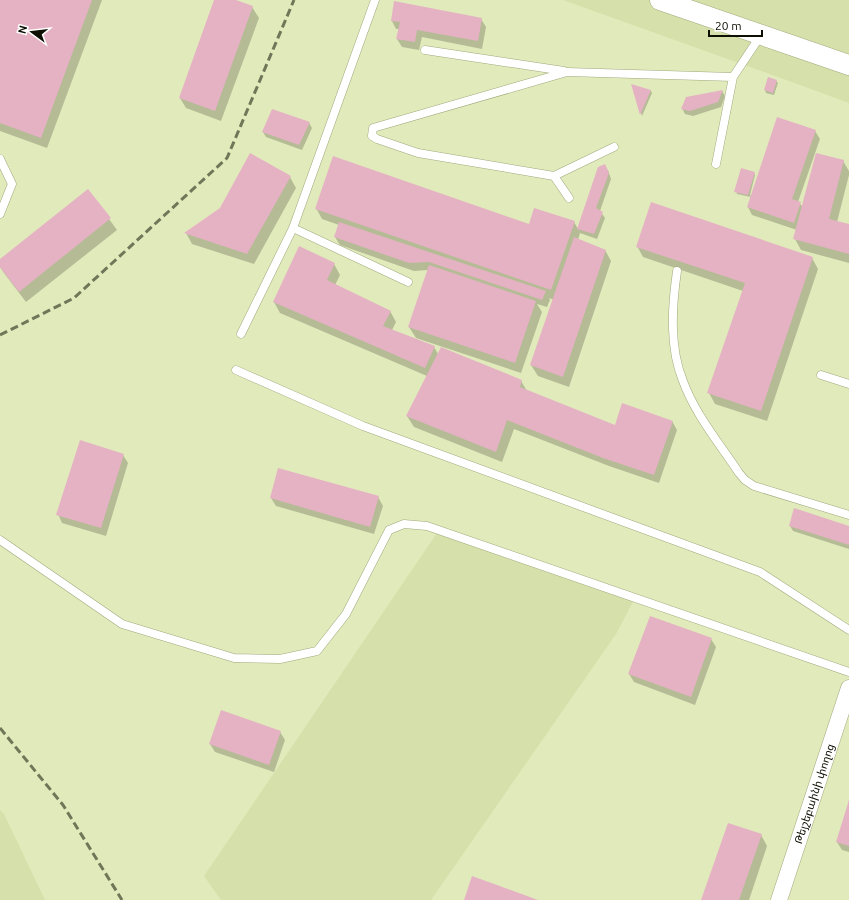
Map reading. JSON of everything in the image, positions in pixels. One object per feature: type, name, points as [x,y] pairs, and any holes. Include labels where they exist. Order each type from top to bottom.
[{"type":"street","points":[[660,0],[849,65]]},
{"type":"street","name":"Թեյշեբաինի փողոց","points":[[779,900],[849,688]]},
{"type":"lane","points":[[241,334],[293,228],[375,0]]},
{"type":"lane","points":[[716,164],[733,77],[761,35]]},
{"type":"lane","points":[[425,50],[567,72],[733,77]]},
{"type":"lane","points":[[567,72],[373,128],[372,136],[418,153],[554,176],[614,148]]},
{"type":"lane","points":[[0,159],[12,184],[0,214]]},
{"type":"lane","points":[[554,176],[570,198]]},
{"type":"lane","points":[[293,228],[408,282]]},
{"type":"lane","points":[[677,271],[672,304],[676,351],[682,380],[697,410],[739,473],[745,480],[754,486],[849,515]]},
{"type":"lane","points":[[236,370],[363,426],[760,572],[849,630]]},
{"type":"lane","points":[[821,375],[849,384]]},
{"type":"lane","points":[[0,540],[122,624],[234,658],[280,660],[317,651],[346,614],[390,530],[404,524],[434,528],[849,672]]},
{"type":"shaded area","points":[[563,0],[849,0],[849,103],[800,85]]},
{"type":"shaded area","points":[[437,533],[634,600],[616,634],[431,900],[221,900],[204,876]]},
{"type":"shaded area","points":[[0,810],[4,814],[45,900],[0,900]]},
{"type":"building","points":[[0,0],[92,0],[41,138],[0,123]]},
{"type":"building","points":[[214,0],[236,0],[253,6],[215,111],[179,98]]},
{"type":"building","points":[[394,1],[482,18],[478,41],[417,30],[415,42],[396,39],[400,22],[391,21]]},
{"type":"building","points":[[768,77],[777,80],[773,93],[764,90]]},
{"type":"building","points":[[631,84],[651,90],[640,115]]},
{"type":"building","points":[[723,90],[718,102],[690,111],[681,109],[686,97]]},
{"type":"building","points":[[272,109],[310,122],[299,145],[262,132]]},
{"type":"building","points":[[777,117],[816,130],[792,199],[801,202],[794,223],[747,207]]},
{"type":"building","points":[[250,153],[291,176],[247,254],[184,233],[220,208]]},
{"type":"building","points":[[816,153],[844,160],[829,219],[849,224],[849,254],[793,239]]},
{"type":"building","points":[[333,156],[529,224],[534,208],[575,221],[551,290],[315,209]]},
{"type":"building","points":[[605,164],[609,173],[596,208],[603,212],[594,234],[577,229],[598,167]]},
{"type":"building","points":[[741,168],[755,172],[748,195],[734,192]]},
{"type":"building","points":[[88,189],[111,218],[19,292],[0,267],[0,259]]},
{"type":"building","points":[[651,202],[813,257],[761,411],[707,393],[745,283],[636,247]]},
{"type":"building","points":[[339,222],[546,291],[542,300],[429,262],[409,263],[334,237]]},
{"type":"building","points":[[574,237],[606,250],[563,377],[530,365]]},
{"type":"building","points":[[299,246],[335,263],[327,280],[391,311],[383,326],[435,346],[425,368],[273,302]]},
{"type":"building","points":[[429,265],[536,301],[515,363],[408,327]]},
{"type":"building","points":[[441,347],[522,380],[520,387],[615,425],[622,403],[673,421],[654,475],[603,458],[507,420],[496,452],[406,416]]},
{"type":"building","points":[[80,440],[124,454],[101,528],[56,515]]},
{"type":"building","points":[[278,468],[379,496],[370,527],[270,498]]},
{"type":"building","points":[[794,508],[849,526],[849,545],[789,526]]},
{"type":"building","points":[[650,616],[712,638],[691,697],[628,674]]},
{"type":"building","points":[[221,710],[281,731],[269,765],[209,744]]},
{"type":"building","points":[[849,800],[849,846],[836,842]]},
{"type":"building","points":[[728,823],[762,834],[739,900],[701,900]]},
{"type":"building","points":[[472,876],[538,900],[464,900]]},
{"type":"railway","points":[[0,335],[74,298],[227,158],[294,0]]},
{"type":"railway","points":[[0,728],[63,805],[122,900]]}]
